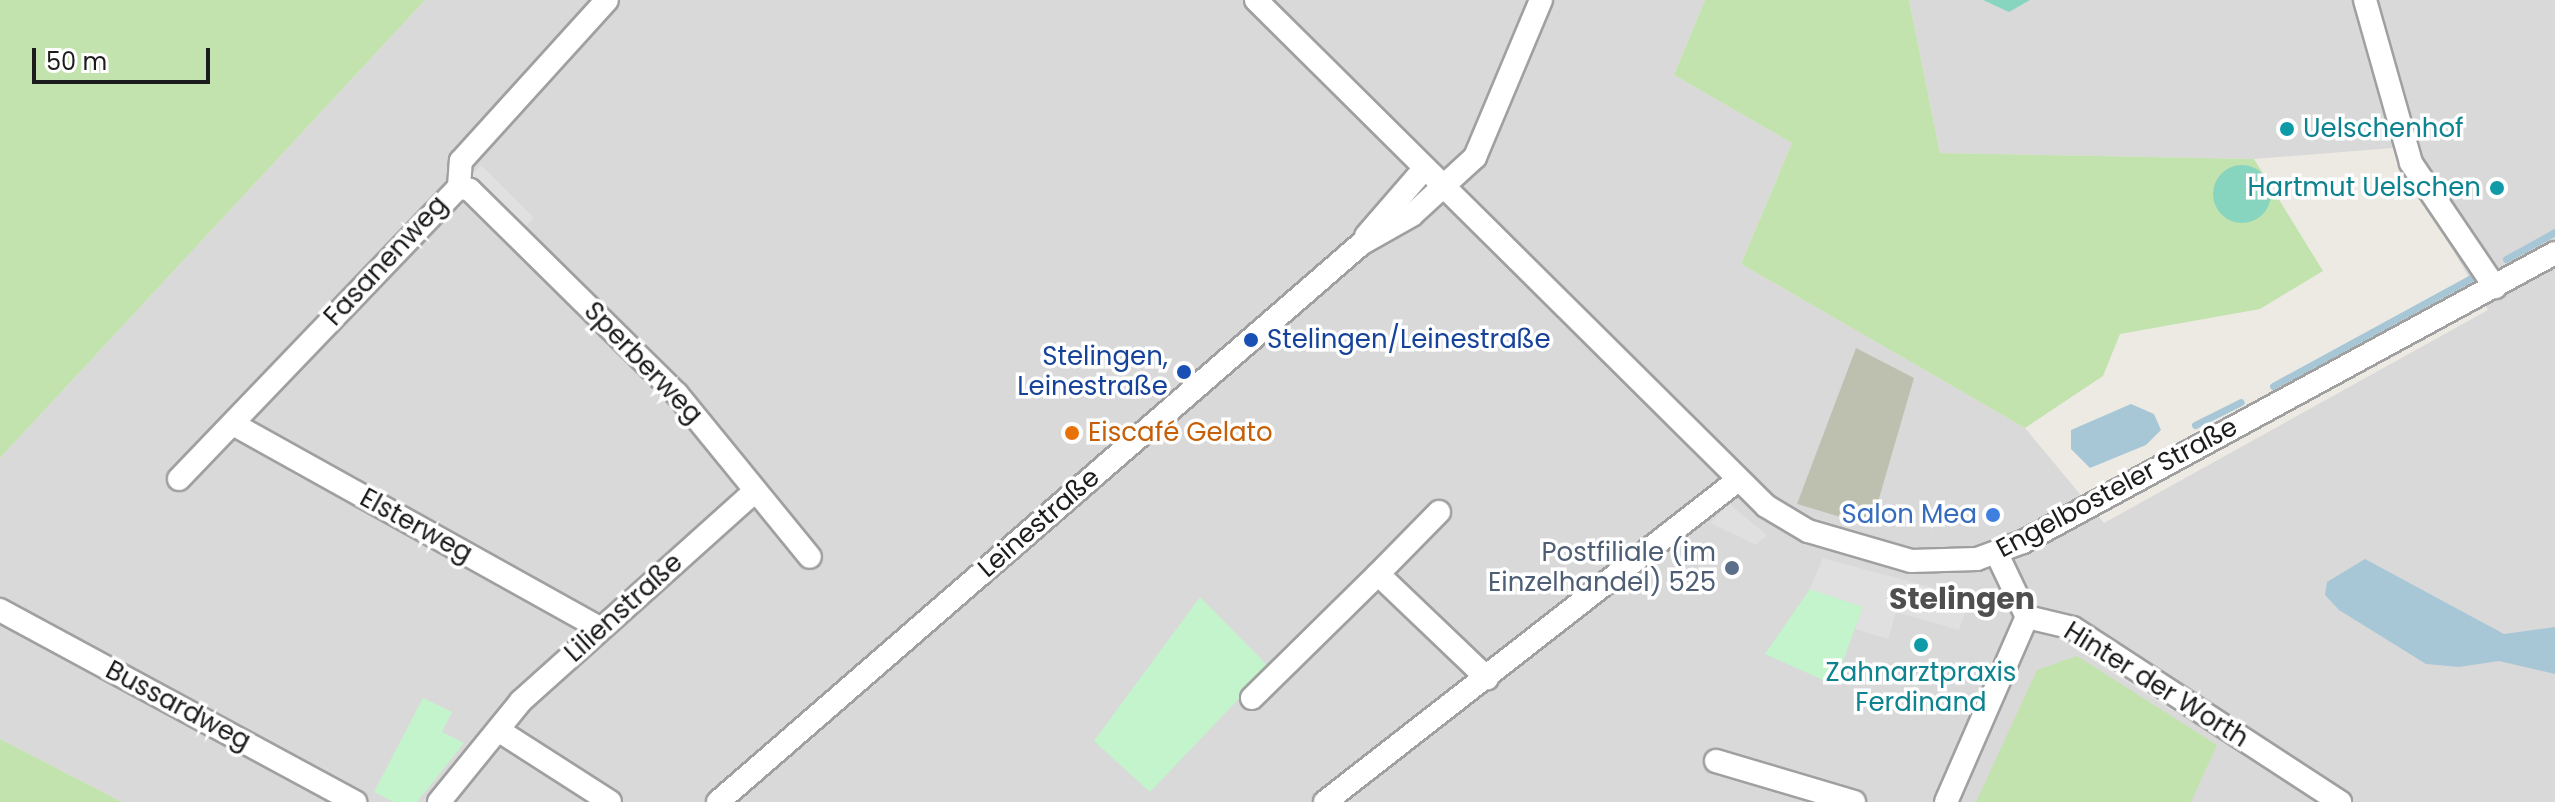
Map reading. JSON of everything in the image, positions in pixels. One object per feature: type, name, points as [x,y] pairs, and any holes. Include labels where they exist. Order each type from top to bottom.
[{"type":"street","name":"Fasanenweg","points":[[179,479],[459,187],[461,161],[607,0]]},
{"type":"street","name":"Engelbosteler Straße","points":[[1256,0],[1738,480],[1783,518],[1864,549],[1934,563],[1997,554],[2555,253]]},
{"type":"street","name":"Leinestraße","points":[[718,802],[1361,244],[1412,215],[1475,157],[1541,0]]},
{"type":"street","points":[[2365,0],[2411,163],[2495,287]]},
{"type":"street","name":"Leinestraße","points":[[1361,244],[1395,197],[1425,168]]},
{"type":"street","name":"Sperberweg","points":[[459,187],[470,190],[677,394],[810,557]]},
{"type":"street","name":"Elsterweg","points":[[233,424],[599,628]]},
{"type":"street","points":[[1325,802],[1738,480]]},
{"type":"street","name":"Lilienstraße","points":[[439,802],[498,730],[599,628],[755,491]]},
{"type":"street","points":[[1252,698],[1439,512]]},
{"type":"street","points":[[1946,802],[2027,617],[1997,554]]},
{"type":"street","points":[[1378,574],[1487,678]]},
{"type":"street","name":"Bussardweg","points":[[0,610],[355,802]]},
{"type":"street","name":"Hinter der Worth","points":[[2027,617],[2073,628],[2340,802]]},
{"type":"street","points":[[498,730],[610,802]]},
{"type":"street","points":[[1716,761],[1854,802]]},
{"type":"shaded area","points":[[425,0],[1705,0],[1674,75],[1792,143],[1741,264],[2025,428],[2104,523],[2488,310],[2393,148],[2254,159],[1940,153],[1909,0],[2555,0],[2555,802],[122,802],[0,739],[0,458]]},
{"type":"shaded area","points":[[481,165],[534,218],[524,228],[470,176]]},
{"type":"shaded area","points":[[1856,348],[1914,378],[1871,526],[1797,504]]},
{"type":"shaded area","points":[[1729,504],[1767,535],[1756,545],[1710,523]]},
{"type":"shaded area","points":[[1823,558],[1970,598],[1959,630],[1896,612],[1888,639],[1855,629],[1863,607],[1810,589]]},
{"type":"shaded area","points":[[2097,653],[2182,707],[2172,711],[2097,663]]},
{"type":"green space","points":[[0,0],[425,0],[0,458]]},
{"type":"green space","points":[[1705,0],[1909,0],[1940,153],[2254,159],[2323,271],[2260,309],[2120,334],[2103,376],[2025,428],[1741,264],[1792,143],[1674,75]]},
{"type":"green space","points":[[1983,0],[2030,0],[2009,12]]},
{"type":"green space","points":[[2242,165],[2262,174],[2271,194],[2262,214],[2242,223],[2222,214],[2213,194],[2222,174]]},
{"type":"green space","points":[[1810,589],[1863,607],[1834,685],[1765,654]]},
{"type":"green space","points":[[1200,597],[1269,667],[1150,792],[1094,741]]},
{"type":"green space","points":[[2077,656],[2217,745],[2191,802],[1976,802],[2037,670]]},
{"type":"green space","points":[[423,698],[452,712],[442,732],[464,743],[417,802],[394,802],[374,792]]},
{"type":"green space","points":[[0,739],[122,802],[0,802]]},
{"type":"water","points":[[2131,404],[2154,414],[2161,430],[2146,445],[2090,468],[2071,449],[2071,430]]},
{"type":"water","points":[[2365,559],[2504,634],[2555,627],[2555,674],[2499,661],[2459,667],[2426,664],[2339,610],[2325,595],[2327,582]]},
{"type":"waterway","points":[[2506,259],[2555,232]]},
{"type":"waterway","points":[[2273,386],[2471,278]]},
{"type":"waterway","points":[[2195,425],[2241,402]]},
{"type":"place","name":"Uelschenhof","points":[[2287,129]]},
{"type":"place","name":"Hartmut Uelschen","points":[[2497,188]]},
{"type":"place","name":"Stelingen/Leinestraße","points":[[1251,340]]},
{"type":"place","name":"Stelingen, Leinestraße","points":[[1184,372]]},
{"type":"place","name":"Eiscafé Gelato","points":[[1072,433]]},
{"type":"place","name":"Salon Mea","points":[[1993,515]]},
{"type":"place","name":"Postfiliale (im Einzelhandel) 525","points":[[1732,568]]},
{"type":"place","name":"Zahnarztpraxis Ferdinand","points":[[1921,645]]},
{"type":"district","name":"Stelingen","points":[[1962,599]]}]
